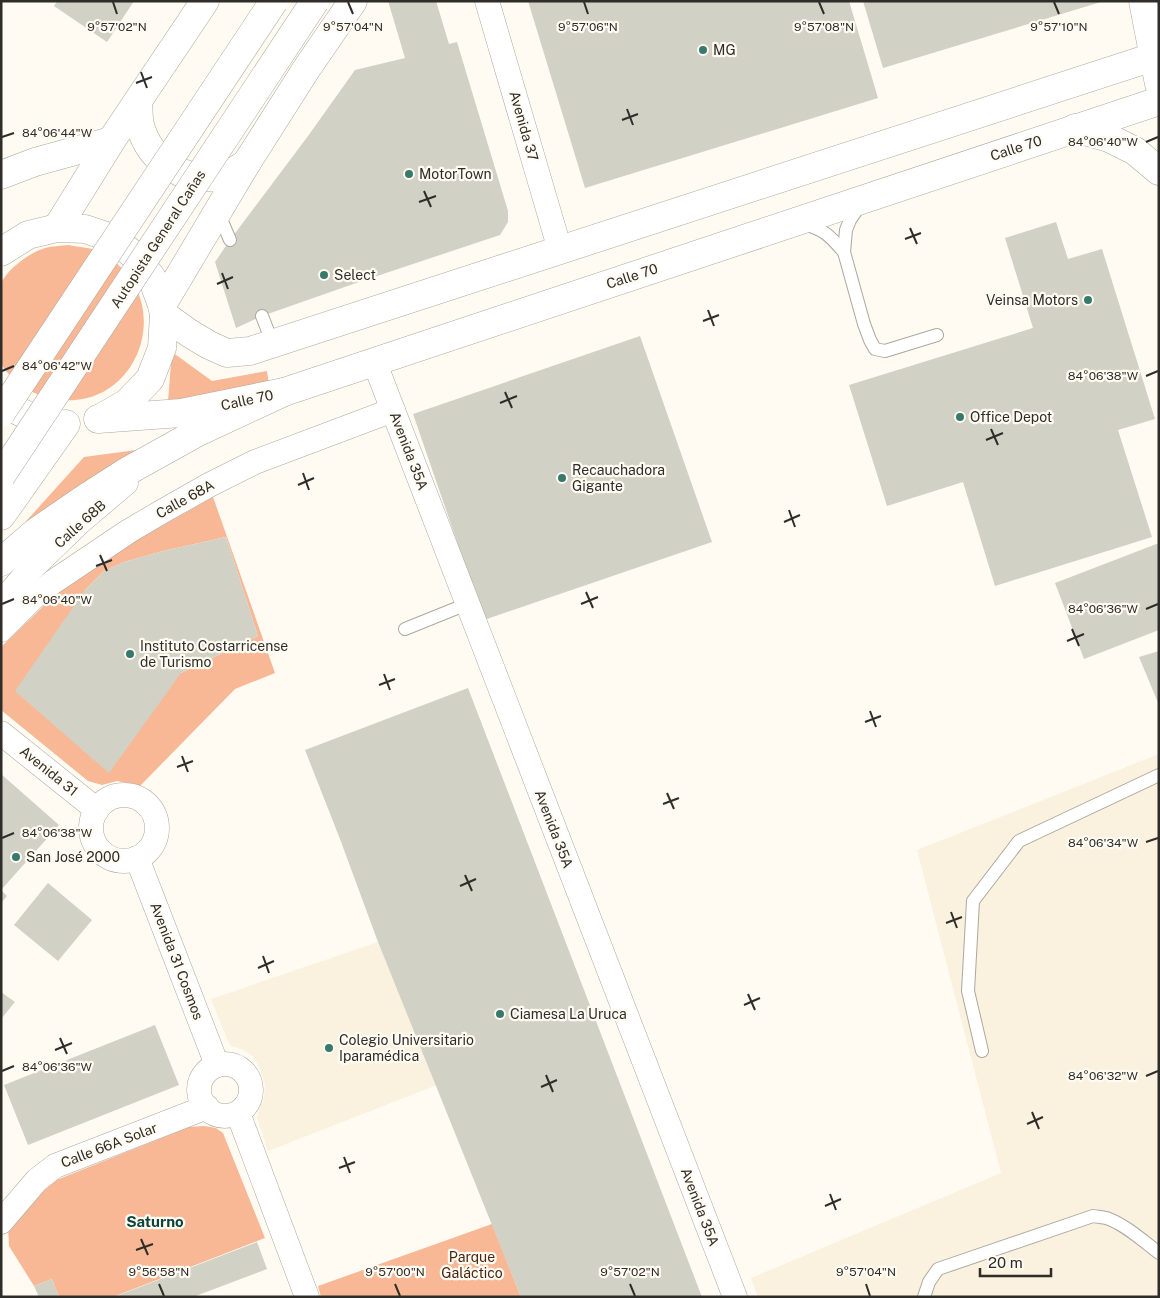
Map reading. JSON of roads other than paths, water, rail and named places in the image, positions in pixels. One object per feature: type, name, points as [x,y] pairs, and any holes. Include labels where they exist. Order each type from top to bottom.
[{"type":"main road","points":[[57,228],[111,141],[206,1]]},
{"type":"main road","points":[[1,412],[274,1]]},
{"type":"main road","name":"Autopista General Cañas","points":[[1,476],[314,1]]},
{"type":"main road","points":[[163,310],[246,164],[307,68],[353,1]]},
{"type":"main road","points":[[1143,1],[1156,56],[1159,84]]},
{"type":"main road","points":[[163,310],[189,333],[209,345],[227,353],[250,351],[1156,56]]},
{"type":"main road","name":"Calle 70","points":[[1,399],[22,413],[43,421],[66,424],[98,419],[181,413],[284,392],[1159,101]]},
{"type":"main road","points":[[138,102],[140,124],[148,145],[162,162],[182,173],[203,178],[226,175],[246,164]]},
{"type":"main road","points":[[1075,128],[1109,138],[1135,151],[1159,171]]},
{"type":"main road","points":[[1,175],[34,162],[111,141]]},
{"type":"main road","points":[[1,252],[28,235],[57,228],[85,229],[112,238],[135,256],[152,278],[163,310],[162,348],[150,379],[127,403],[98,419]]},
{"type":"main road","points":[[1,562],[36,532],[126,472],[198,432],[284,392]]},
{"type":"main road","points":[[1,516],[66,424]]},
{"type":"street","name":"Avenida 37","points":[[487,1],[560,250]]},
{"type":"street","name":"Avenida 35A","points":[[374,362],[735,1297]]},
{"type":"street","name":"Calle 68A","points":[[1,630],[33,598],[53,582],[170,506],[255,462],[393,410]]},
{"type":"street","name":"Calle 68B","points":[[1,603],[25,575],[74,528],[164,451]]},
{"type":"street","name":"Avenida 31","points":[[1,732],[96,810]]},
{"type":"street","points":[[132,796],[141,800],[154,816],[156,836],[152,845],[146,853],[128,861],[118,861],[109,858],[95,845],[92,837],[92,818],[96,810],[103,802],[112,797],[132,796]]},
{"type":"street","name":"Avenida 31 Cosmos","points":[[137,858],[217,1065]]},
{"type":"street","points":[[225,1063],[242,1069],[248,1075],[251,1083],[249,1101],[238,1113],[229,1116],[212,1112],[201,1098],[199,1090],[204,1074],[217,1065],[225,1063]]},
{"type":"street","name":"Calle 66A Solar","points":[[1,1222],[37,1180],[55,1166],[207,1107]]},
{"type":"street","points":[[238,1113],[306,1297]]},
{"type":"lane","points":[[864,198],[846,230],[844,252],[870,340],[875,349],[885,351],[938,335]]},
{"type":"lane","points":[[218,212],[230,240]]},
{"type":"lane","points":[[795,221],[818,228],[829,235],[844,252]]},
{"type":"lane","points":[[262,316],[273,344]]},
{"type":"lane","points":[[404,629],[468,604]]},
{"type":"lane","points":[[982,1051],[968,991],[973,901],[1018,841],[1159,775]]},
{"type":"lane","points":[[924,1297],[929,1282],[938,1270],[1093,1216],[1109,1219],[1136,1235],[1159,1253]]},
{"type":"place","name":"MG","points":[[703,50]]},
{"type":"place","name":"MotorTown","points":[[409,174]]},
{"type":"place","name":"Select","points":[[324,275]]},
{"type":"place","name":"Veinsa Motors","points":[[1088,300]]},
{"type":"place","name":"Office Depot","points":[[960,417]]},
{"type":"place","name":"Recauchadora Gigante","points":[[562,478]]},
{"type":"place","name":"Instituto Costarricense de Turismo","points":[[130,654]]},
{"type":"place","name":"San José 2000","points":[[16,857]]},
{"type":"place","name":"Ciamesa La Uruca","points":[[500,1014]]},
{"type":"place","name":"Colegio Universitario Iparamédica","points":[[329,1048]]},
{"type":"district","name":"Saturno","points":[[155,1221]]},
{"type":"park label","name":"Parque Galáctico","points":[[472,1266]]}]
